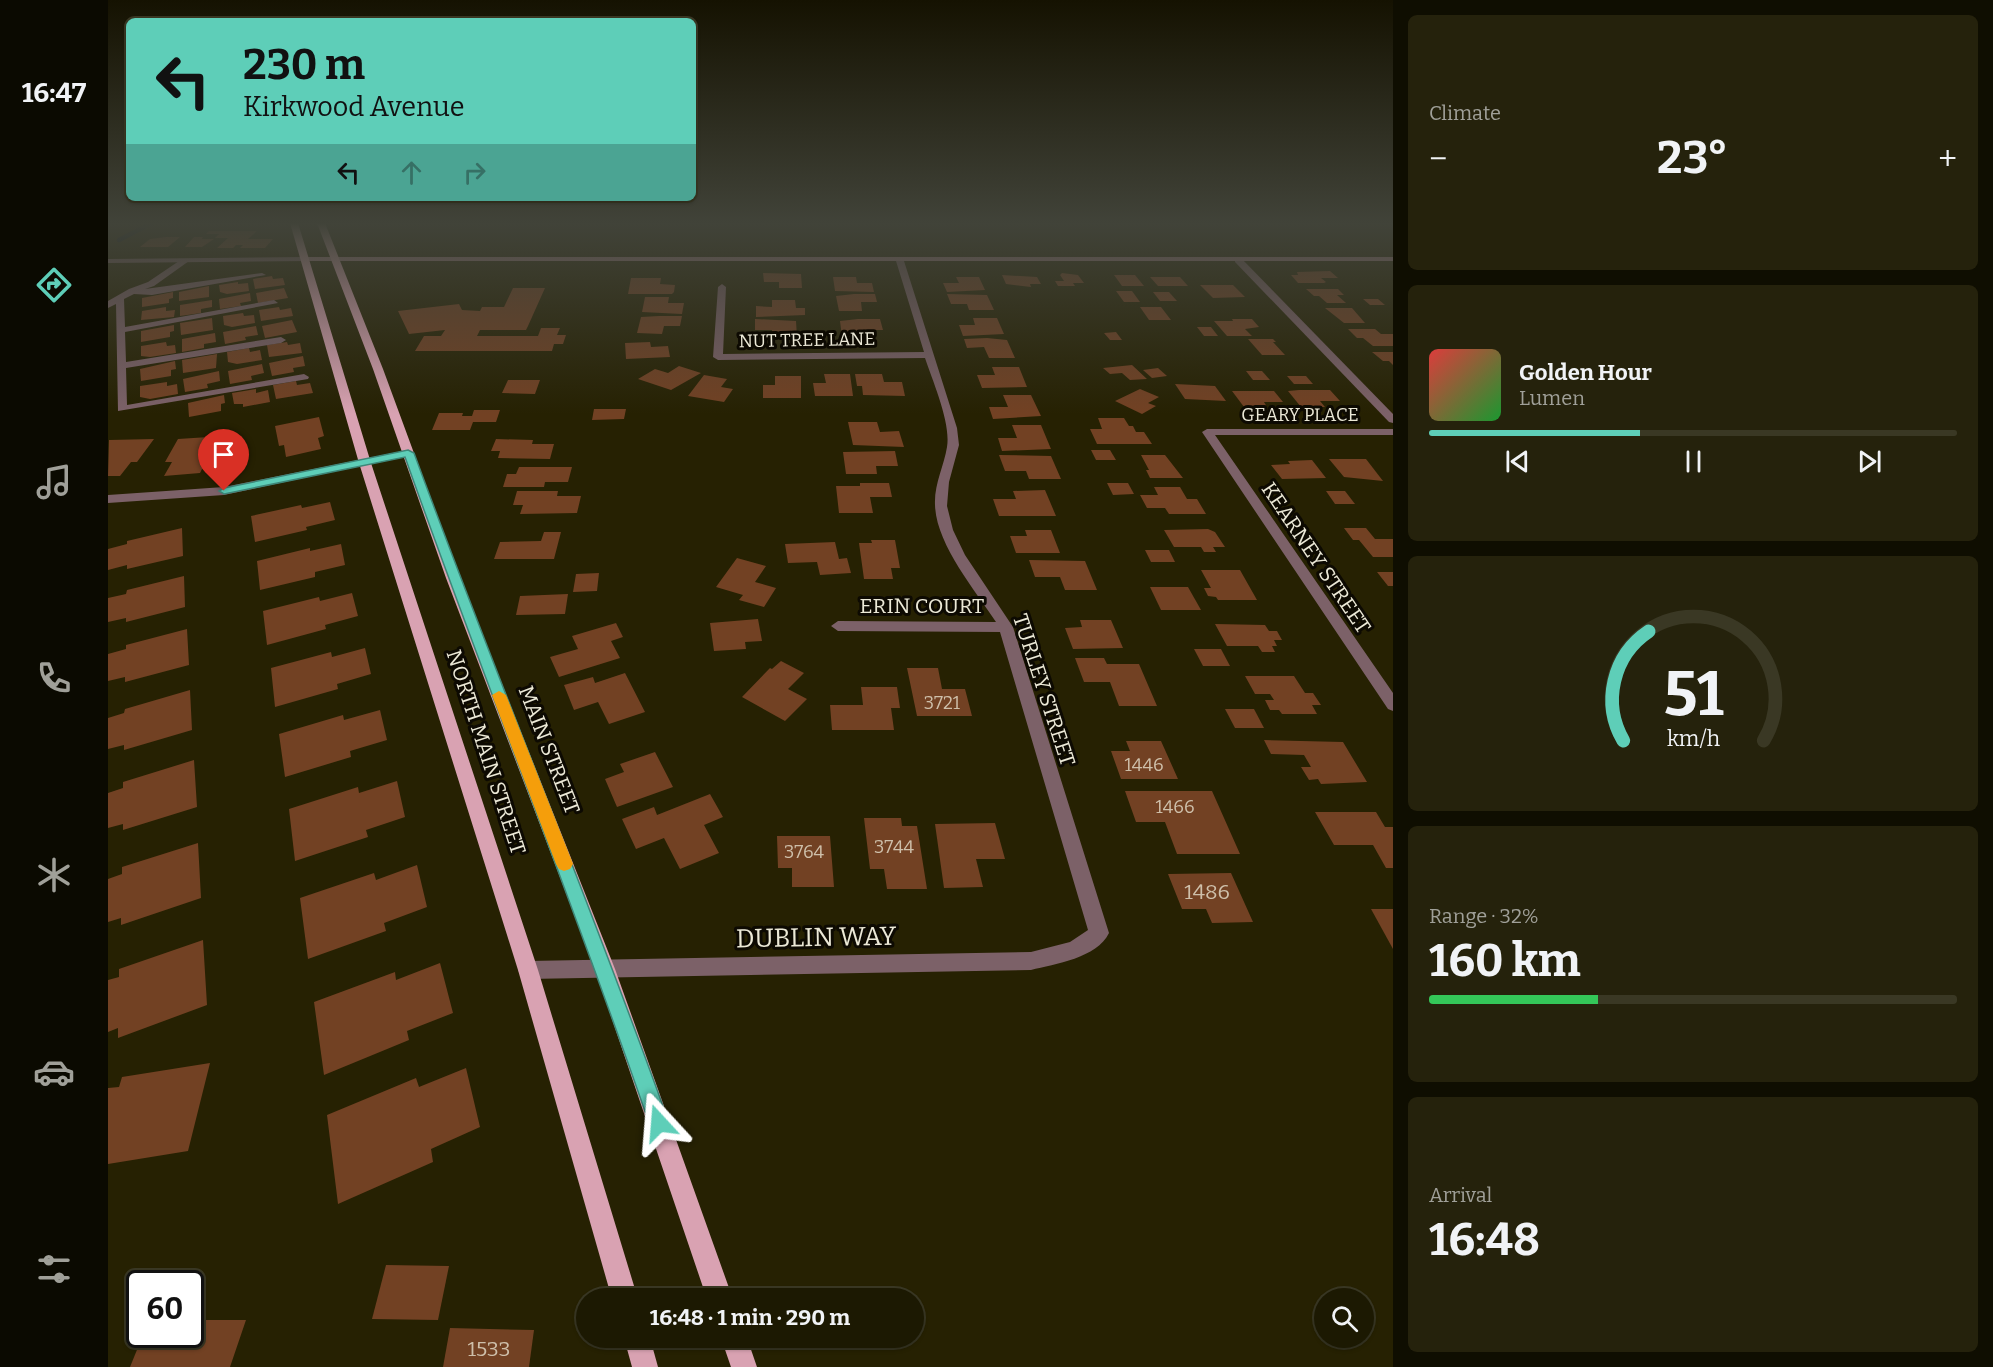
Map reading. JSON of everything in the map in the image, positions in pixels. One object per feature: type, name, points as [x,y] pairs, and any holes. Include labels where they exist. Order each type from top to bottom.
[{"type":"main road","name":"NORTH MAIN STREET","points":[[312,287],[365,463],[528,970],[622,1288]]},
{"type":"main road","name":"MAIN STREET","points":[[345,287],[458,589],[605,969],[716,1288]]},
{"type":"main road","points":[[640,1348],[645,1367]]},
{"type":"main road","points":[[737,1348],[744,1367]]},
{"type":"street","points":[[132,291],[136,287]]},
{"type":"street","points":[[108,305],[141,287]]},
{"type":"street","points":[[132,291],[152,292],[186,287]]},
{"type":"street","name":"NUT TREE LANE","points":[[722,287],[718,357],[930,355]]},
{"type":"street","name":"TURLEY STREET","points":[[908,287],[952,428],[953,445],[943,482],[941,506],[947,530],[959,555],[1006,627],[1099,933]]},
{"type":"street","points":[[1264,287],[1393,420]]},
{"type":"street","points":[[120,298],[122,409],[304,377]]},
{"type":"street","points":[[122,330],[274,303]]},
{"type":"street","points":[[122,366],[281,340]]},
{"type":"street","points":[[108,383],[122,381]]},
{"type":"street","name":"GEARY PLACE","points":[[1207,432],[1393,432]]},
{"type":"street","name":"KEARNEY STREET","points":[[1207,432],[1393,705]]},
{"type":"street","points":[[108,500],[224,491],[408,453]]},
{"type":"street","name":"ERIN COURT","points":[[838,626],[1006,627]]},
{"type":"street","name":"DUBLIN WAY","points":[[528,970],[1031,961],[1075,950],[1099,933]]},
{"type":"building","points":[[209,287],[209,297],[179,301],[179,292]]},
{"type":"building","points":[[219,287],[248,287],[249,291],[227,294],[220,292]]},
{"type":"building","points":[[629,287],[675,287],[672,294],[628,294]]},
{"type":"building","points":[[802,287],[802,288],[779,288]]},
{"type":"building","points":[[834,287],[873,287],[874,292],[835,291]]},
{"type":"building","points":[[945,287],[984,287],[985,290],[947,292]]},
{"type":"building","points":[[1202,287],[1235,287],[1245,297],[1213,298]]},
{"type":"building","points":[[284,288],[288,298],[258,303],[256,293]]},
{"type":"building","points":[[513,288],[545,288],[526,330],[480,330],[477,336],[538,336],[541,328],[560,328],[557,335],[566,335],[563,344],[554,344],[552,351],[415,351],[424,336],[441,336],[445,330],[409,334],[398,311],[459,304],[462,310],[480,311],[482,307],[504,307]]},
{"type":"building","points":[[1306,289],[1338,289],[1344,295],[1337,295],[1346,303],[1327,303]]},
{"type":"building","points":[[1116,291],[1132,291],[1140,302],[1124,302]]},
{"type":"building","points":[[173,292],[173,298],[169,299],[169,303],[142,307],[142,298]]},
{"type":"building","points":[[1153,292],[1169,292],[1177,301],[1160,301]]},
{"type":"building","points":[[250,293],[251,301],[240,303],[241,306],[220,309],[219,299]]},
{"type":"building","points":[[875,294],[877,302],[861,302],[862,311],[839,311],[836,296]]},
{"type":"building","points":[[947,294],[987,295],[994,310],[969,310],[967,304],[951,304]]},
{"type":"building","points":[[645,297],[669,297],[668,303],[684,303],[682,314],[642,312]]},
{"type":"building","points":[[1363,299],[1378,299],[1385,305],[1370,305]]},
{"type":"building","points":[[212,300],[212,307],[201,309],[201,313],[180,316],[180,305]]},
{"type":"building","points":[[772,300],[795,300],[796,308],[805,308],[805,315],[756,317],[756,306],[772,307]]},
{"type":"building","points":[[166,307],[166,311],[175,310],[174,317],[141,320],[142,311]]},
{"type":"building","points":[[279,307],[280,310],[291,308],[293,316],[261,321],[259,310]]},
{"type":"building","points":[[1140,307],[1161,307],[1171,320],[1149,320]]},
{"type":"building","points":[[1325,308],[1352,308],[1365,323],[1344,323]]},
{"type":"building","points":[[243,313],[244,316],[254,315],[255,323],[232,327],[224,325],[223,316]]},
{"type":"building","points":[[682,316],[680,326],[664,326],[662,334],[637,333],[641,317]]},
{"type":"building","points":[[212,318],[213,330],[181,335],[180,323]]},
{"type":"building","points":[[973,318],[997,318],[1004,334],[963,336],[959,325],[975,325]]},
{"type":"building","points":[[755,319],[796,321],[797,337],[772,337],[772,330],[755,330]]},
{"type":"building","points":[[880,319],[883,330],[866,330],[868,337],[842,337],[840,321]]},
{"type":"building","points":[[1232,319],[1252,319],[1259,327],[1245,329],[1252,336],[1227,336],[1214,321],[1233,321]]},
{"type":"building","points":[[292,320],[297,332],[265,338],[262,326]]},
{"type":"building","points":[[174,325],[174,331],[170,332],[170,337],[141,342],[141,331]]},
{"type":"building","points":[[256,326],[258,335],[225,344],[223,332]]},
{"type":"building","points":[[1197,327],[1211,327],[1218,336],[1204,336]]},
{"type":"building","points":[[1348,329],[1375,329],[1381,334],[1393,334],[1393,346],[1373,346],[1363,338],[1357,338]]},
{"type":"building","points":[[1116,332],[1122,340],[1110,340],[1104,333]]},
{"type":"building","points":[[215,333],[216,342],[204,344],[204,348],[182,352],[182,339]]},
{"type":"building","points":[[964,339],[1007,340],[1015,358],[989,358],[984,347],[967,348]]},
{"type":"building","points":[[1248,339],[1273,339],[1285,355],[1262,355]]},
{"type":"building","points":[[166,342],[167,346],[175,345],[176,353],[141,356],[141,346]]},
{"type":"building","points":[[287,342],[288,345],[300,343],[302,353],[269,357],[267,345]]},
{"type":"building","points":[[650,342],[651,347],[668,346],[670,357],[626,359],[625,343]]},
{"type":"building","points":[[249,348],[250,352],[260,350],[262,360],[237,364],[228,362],[227,352]]},
{"type":"building","points":[[1372,352],[1393,352],[1393,365],[1389,361],[1383,361]]},
{"type":"building","points":[[217,354],[216,368],[183,373],[182,360]]},
{"type":"building","points":[[303,356],[305,366],[293,368],[294,372],[272,376],[269,363]]},
{"type":"building","points":[[175,361],[176,369],[171,370],[171,376],[141,381],[140,369]]},
{"type":"building","points":[[262,364],[264,373],[251,376],[252,380],[230,384],[228,371]]},
{"type":"building","points":[[1132,365],[1147,379],[1130,380],[1122,373],[1110,374],[1103,368]]},
{"type":"building","points":[[679,366],[701,373],[671,390],[638,379],[655,369],[668,373]]},
{"type":"building","points":[[992,367],[1019,367],[1027,387],[982,388],[977,375],[995,375]]},
{"type":"building","points":[[1158,368],[1167,376],[1152,378],[1143,370]]},
{"type":"building","points":[[219,371],[220,381],[207,384],[208,388],[185,392],[183,379]]},
{"type":"building","points":[[1246,371],[1262,371],[1270,380],[1253,380]]},
{"type":"building","points":[[824,374],[850,374],[853,396],[815,396],[813,383],[826,383]]},
{"type":"building","points":[[855,374],[882,374],[884,382],[902,382],[905,396],[863,395],[862,386],[857,386]]},
{"type":"building","points":[[704,375],[727,379],[721,387],[733,389],[724,402],[688,396]]},
{"type":"building","points":[[775,376],[801,376],[801,398],[763,398],[763,385],[775,385]]},
{"type":"building","points":[[1287,376],[1306,376],[1313,384],[1294,384]]},
{"type":"building","points":[[508,380],[540,380],[535,394],[502,393]]},
{"type":"building","points":[[296,381],[297,385],[310,383],[313,393],[276,399],[273,385]]},
{"type":"building","points":[[167,382],[167,386],[177,384],[178,394],[150,399],[140,397],[140,386]]},
{"type":"building","points":[[1175,384],[1215,386],[1226,401],[1185,399]]},
{"type":"building","points":[[256,389],[256,393],[268,390],[270,402],[243,407],[243,404],[234,404],[232,393]]},
{"type":"building","points":[[1140,389],[1159,397],[1148,403],[1156,406],[1142,414],[1115,401]]},
{"type":"building","points":[[1330,390],[1340,401],[1320,401],[1325,407],[1301,407],[1288,391]]},
{"type":"building","points":[[1232,391],[1274,391],[1283,402],[1264,402],[1267,407],[1244,407]]},
{"type":"building","points":[[224,395],[225,403],[221,404],[221,411],[189,417],[188,403]]},
{"type":"building","points":[[1003,395],[1031,395],[1041,416],[993,419],[989,407],[1008,407]]},
{"type":"building","points":[[594,409],[626,409],[624,419],[592,420]]},
{"type":"building","points":[[474,410],[500,410],[496,422],[473,422],[470,430],[432,430],[439,413],[463,413],[462,416],[472,416]]},
{"type":"building","points":[[319,417],[324,436],[318,438],[321,449],[286,457],[284,445],[279,446],[275,426]]},
{"type":"building","points":[[1098,418],[1124,418],[1136,432],[1144,432],[1152,444],[1097,444],[1090,429],[1102,429]]},
{"type":"building","points":[[848,422],[877,422],[880,432],[899,431],[904,447],[853,445]]},
{"type":"building","points":[[1012,425],[1041,425],[1051,449],[1002,451],[998,438],[1017,438]]},
{"type":"building","points":[[224,436],[212,459],[207,459],[200,473],[164,476],[172,462],[165,462],[178,439]]},
{"type":"building","points":[[154,439],[137,462],[131,462],[120,476],[108,476],[109,440]]},
{"type":"building","points":[[496,439],[533,440],[532,444],[554,444],[550,459],[498,458],[500,451],[491,451]]},
{"type":"building","points":[[1091,450],[1110,450],[1116,460],[1096,460]]},
{"type":"building","points":[[895,451],[898,466],[876,466],[877,474],[846,474],[843,452]]},
{"type":"building","points":[[999,455],[1051,456],[1061,479],[1029,479],[1026,471],[1005,471]]},
{"type":"building","points":[[1141,455],[1165,455],[1183,478],[1150,478],[1146,470],[1149,470]]},
{"type":"building","points":[[1329,459],[1366,459],[1383,481],[1344,477]]},
{"type":"building","points":[[1312,460],[1326,478],[1282,479],[1271,465],[1290,464],[1288,461]]},
{"type":"building","points":[[519,467],[572,467],[568,482],[545,482],[544,487],[503,487],[507,474],[516,474]]},
{"type":"building","points":[[860,483],[889,483],[892,497],[870,497],[873,513],[839,513],[836,486],[860,486]]},
{"type":"building","points":[[1107,483],[1128,483],[1134,494],[1113,495]]},
{"type":"building","points":[[1154,487],[1180,487],[1187,499],[1197,499],[1206,514],[1169,514],[1165,508],[1147,508],[1140,495],[1158,495]]},
{"type":"building","points":[[1045,490],[1056,516],[999,516],[993,499],[1016,499],[1013,491]]},
{"type":"building","points":[[517,491],[558,491],[557,496],[581,496],[577,513],[520,514],[523,505],[513,505]]},
{"type":"building","points":[[1326,491],[1345,491],[1355,504],[1335,504]]},
{"type":"building","points":[[330,502],[335,520],[306,527],[307,530],[255,542],[251,516],[301,505],[302,508]]},
{"type":"building","points":[[182,528],[183,556],[127,569],[127,565],[108,570],[108,549],[127,544],[127,541]]},
{"type":"building","points":[[1344,528],[1366,528],[1375,539],[1393,539],[1393,557],[1373,557],[1359,540],[1353,540]]},
{"type":"building","points":[[1208,529],[1215,532],[1225,547],[1213,547],[1216,552],[1204,552],[1201,547],[1174,547],[1164,530]]},
{"type":"building","points":[[1025,530],[1051,530],[1060,553],[1016,553],[1010,536],[1027,536]]},
{"type":"building","points":[[544,532],[561,532],[554,559],[494,559],[500,542],[541,541]]},
{"type":"building","points":[[871,540],[895,540],[900,568],[891,568],[893,579],[864,579],[859,543],[872,543]]},
{"type":"building","points":[[835,542],[839,559],[847,558],[851,573],[820,575],[817,562],[788,563],[785,544]]},
{"type":"building","points":[[341,544],[345,565],[315,572],[315,577],[260,590],[257,561],[310,548],[310,551]]},
{"type":"building","points":[[1145,550],[1169,550],[1175,562],[1151,562]]},
{"type":"building","points":[[737,558],[766,566],[755,582],[776,588],[764,607],[739,600],[743,595],[716,587]]},
{"type":"building","points":[[1029,560],[1085,561],[1097,590],[1065,590],[1060,577],[1035,577]]},
{"type":"building","points":[[1201,570],[1240,570],[1257,600],[1218,600],[1216,597],[1208,596],[1204,588],[1211,588]]},
{"type":"building","points":[[1377,572],[1393,572],[1393,586],[1388,586]]},
{"type":"building","points":[[599,573],[597,591],[573,592],[576,574]]},
{"type":"building","points":[[184,576],[185,607],[126,622],[126,618],[108,622],[108,598],[126,594],[127,590]]},
{"type":"building","points":[[1150,587],[1188,587],[1201,610],[1161,610]]},
{"type":"building","points":[[352,593],[358,616],[325,625],[326,629],[267,645],[263,611],[319,597],[320,601]]},
{"type":"building","points":[[568,594],[565,614],[516,615],[520,596]]},
{"type":"building","points":[[758,619],[762,641],[745,642],[746,649],[714,651],[710,623]]},
{"type":"building","points":[[1080,620],[1111,620],[1123,648],[1073,649],[1065,628],[1082,627]]},
{"type":"building","points":[[616,623],[623,637],[611,641],[620,658],[559,677],[550,657],[578,649],[572,636]]},
{"type":"building","points":[[1215,624],[1265,625],[1269,631],[1277,631],[1282,640],[1274,640],[1277,646],[1272,646],[1275,652],[1262,652],[1258,646],[1227,646]]},
{"type":"building","points":[[187,629],[189,665],[125,682],[125,677],[108,681],[108,654],[126,649],[126,645]]},
{"type":"building","points":[[365,648],[371,674],[337,684],[338,689],[275,707],[271,668],[331,652],[332,657]]},
{"type":"building","points":[[1194,649],[1221,649],[1230,666],[1203,666]]},
{"type":"building","points":[[1075,658],[1104,658],[1107,664],[1139,664],[1157,706],[1119,706],[1110,682],[1084,682]]},
{"type":"building","points":[[781,661],[804,673],[788,689],[807,699],[785,721],[742,697],[770,668],[772,669]]},
{"type":"building","points":[[907,668],[938,668],[942,689],[965,689],[972,716],[917,716]]},
{"type":"building","points":[[625,673],[645,712],[609,724],[598,702],[574,710],[564,685],[593,677],[595,683]]},
{"type":"building","points":[[1245,676],[1294,676],[1305,693],[1313,693],[1321,705],[1312,705],[1317,714],[1282,714],[1279,710],[1270,710],[1265,700],[1274,700],[1270,694],[1255,694]]},
{"type":"building","points":[[861,687],[897,687],[900,708],[891,708],[894,730],[832,730],[830,705],[863,705]]},
{"type":"building","points":[[190,690],[192,730],[124,750],[124,745],[108,749],[108,718],[124,713],[125,709]]},
{"type":"building","points":[[1225,709],[1254,709],[1264,728],[1235,728]]},
{"type":"building","points":[[380,710],[387,740],[350,751],[351,757],[285,777],[279,734],[343,715],[344,720]]},
{"type":"building","points":[[1264,740],[1343,742],[1367,782],[1321,784],[1318,779],[1309,780],[1301,767],[1311,767],[1304,755],[1271,754]]},
{"type":"building","points":[[1126,741],[1161,741],[1178,779],[1121,779],[1111,751],[1130,751]]},
{"type":"building","points":[[655,752],[673,787],[617,807],[605,779],[624,772],[620,764]]},
{"type":"building","points":[[194,760],[197,807],[123,830],[123,824],[108,828],[108,793],[123,788],[123,782]]},
{"type":"building","points":[[397,781],[405,817],[366,830],[368,837],[295,861],[289,809],[358,787],[359,793]]},
{"type":"building","points":[[1125,791],[1212,791],[1240,854],[1177,854],[1165,822],[1136,822]]},
{"type":"building","points":[[710,794],[723,817],[704,825],[719,853],[680,869],[664,838],[636,849],[622,819],[654,807],[657,815]]},
{"type":"building","points":[[1315,812],[1376,812],[1385,827],[1393,827],[1393,868],[1386,868],[1373,845],[1334,845]]},
{"type":"building","points":[[864,818],[901,818],[902,826],[917,826],[927,889],[887,889],[884,869],[870,869]]},
{"type":"building","points":[[995,823],[1005,859],[976,859],[983,887],[944,888],[935,824]]},
{"type":"building","points":[[777,836],[830,836],[834,887],[792,887],[792,868],[778,868]]},
{"type":"building","points":[[198,843],[201,898],[121,925],[121,918],[108,922],[108,879],[122,874],[122,867]]},
{"type":"building","points":[[417,865],[427,907],[384,923],[386,931],[308,959],[300,898],[374,873],[376,880]]},
{"type":"building","points":[[1231,873],[1253,922],[1212,923],[1206,909],[1182,909],[1168,874]]},
{"type":"building","points":[[1371,909],[1393,909],[1393,949]]},
{"type":"building","points":[[203,940],[207,1005],[118,1038],[118,1028],[108,1032],[108,980],[119,977],[119,969]]},
{"type":"building","points":[[440,963],[453,1013],[407,1031],[409,1040],[324,1075],[314,1002],[395,972],[396,980]]},
{"type":"building","points":[[210,1063],[188,1151],[108,1164],[108,1088],[119,1087],[122,1077]]},
{"type":"building","points":[[466,1068],[480,1127],[431,1149],[433,1162],[338,1204],[327,1115],[416,1078],[419,1087]]},
{"type":"building","points":[[386,1265],[449,1266],[438,1320],[372,1319]]},
{"type":"building","points":[[204,1320],[246,1320],[230,1367],[130,1367],[138,1348],[204,1348]]},
{"type":"building","points":[[450,1328],[534,1330],[529,1367],[443,1367]]},
{"type":"slow traffic","points":[[499,695],[564,864]]},
{"type":"route","points":[[224,491],[408,453],[453,578],[605,969],[659,1123]]}]
